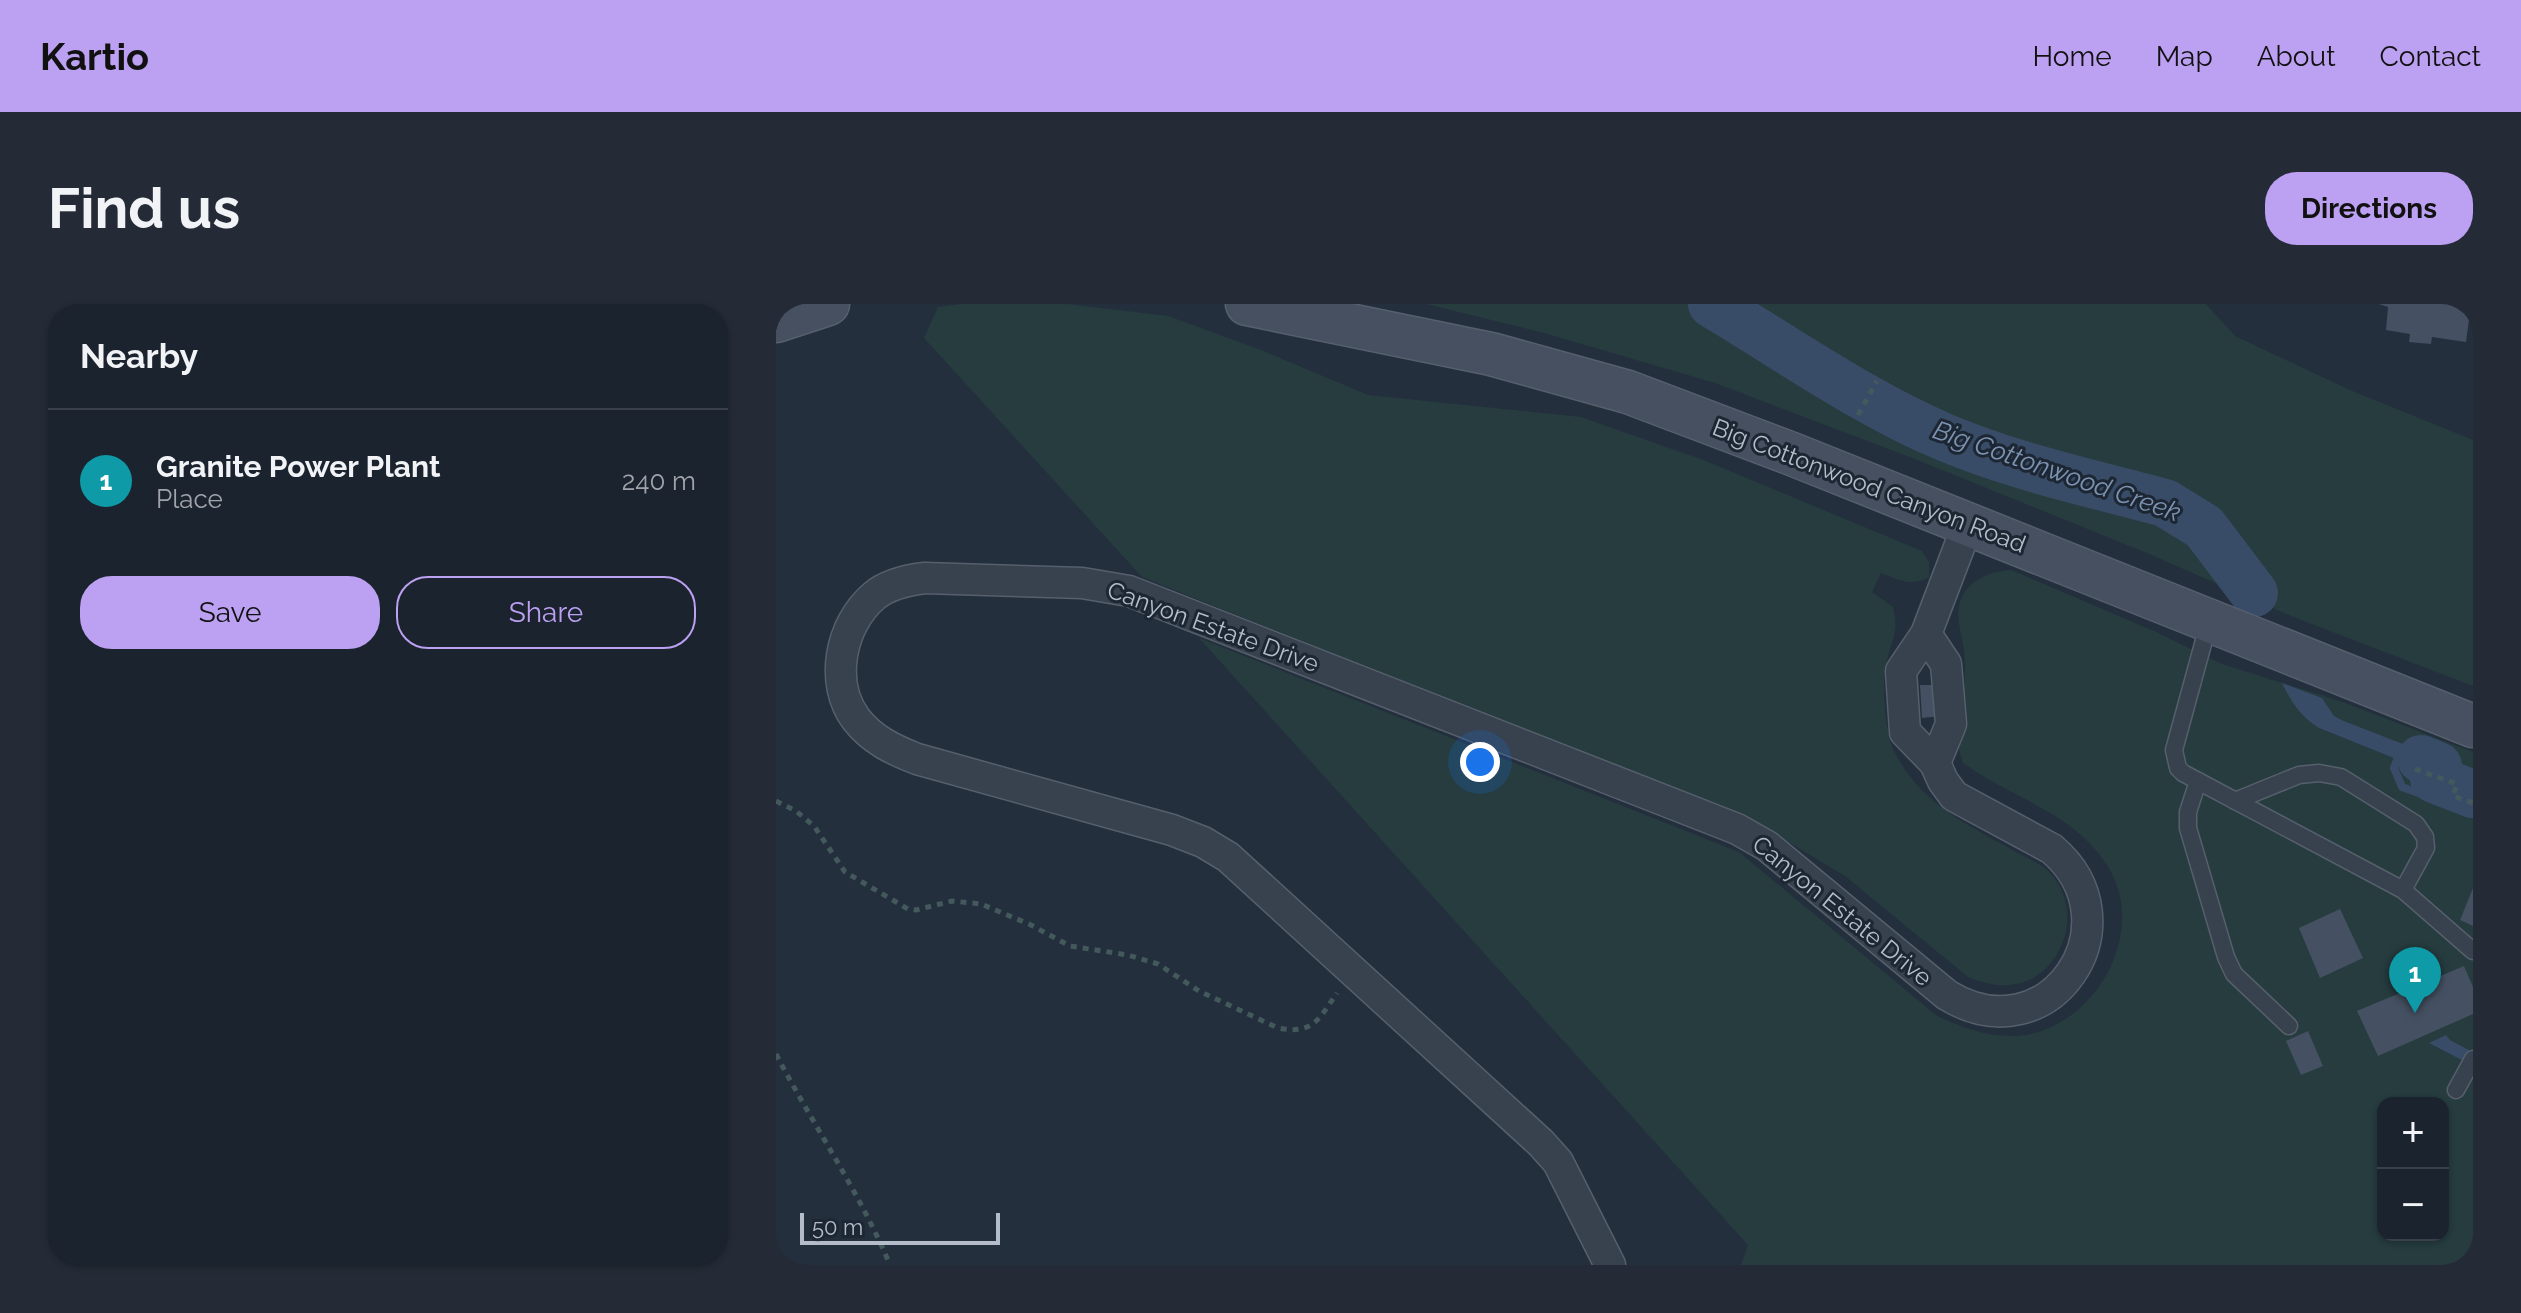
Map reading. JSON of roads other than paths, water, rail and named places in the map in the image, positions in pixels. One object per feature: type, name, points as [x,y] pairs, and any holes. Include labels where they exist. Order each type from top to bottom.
[{"type":"main road","points":[[776,321],[828,304]]},
{"type":"main road","name":"Big Cottonwood Canyon Road","points":[[1247,304],[1491,354],[1628,392],[2473,726]]},
{"type":"street","name":"Canyon Estate Drive","points":[[1610,1265],[1558,1162],[1541,1143],[1247,872],[1203,842],[1172,830],[946,769],[891,749],[870,735],[855,717],[845,697],[841,681],[848,631],[862,608],[876,594],[910,579],[1043,582],[1108,586],[1129,591],[1737,829],[1767,846],[1947,995],[1963,1005],[2002,1013],[2022,1010],[2041,1002],[2066,979],[2084,942],[2089,922],[2088,906],[2080,883],[2065,860],[2052,849],[1954,796],[1935,763],[1905,732],[1901,671],[1926,634],[1968,524]]},
{"type":"street","points":[[1926,634],[1946,664],[1951,724],[1935,763]]},
{"type":"lane","points":[[2210,621],[2174,750],[2178,768],[2403,890],[2473,951]]},
{"type":"lane","points":[[2235,801],[2299,775],[2319,773],[2341,777],[2416,824],[2425,837],[2426,848],[2403,890]]},
{"type":"lane","points":[[2198,781],[2188,812],[2188,828],[2230,967],[2289,1026]]},
{"type":"lane","points":[[2456,1090],[2471,1063]]},
{"type":"water","points":[[2282,683],[2322,698],[2334,716],[2344,721],[2470,770],[2459,801],[2445,796],[2447,789],[2413,776],[2416,767],[2319,728],[2297,708]]},
{"type":"water","points":[[2446,1035],[2473,1052],[2473,1066],[2429,1043]]},
{"type":"waterway","name":"Big Cottonwood Creek","points":[[1712,304],[1855,392],[1944,437],[2026,466],[2165,503],[2204,527],[2254,593]]},
{"type":"waterway","points":[[2400,752],[2394,768],[2402,787],[2427,796]]},
{"type":"waterway","name":"Big Cottonwood Creek","points":[[2421,759],[2438,766],[2434,779],[2473,794]]},
{"type":"waterway","points":[[2458,773],[2473,779]]},
{"type":"waterway","points":[[2434,779],[2427,796],[2457,807],[2473,805]]},
{"type":"place","name":"Granite Power Plant","points":[[2415,1013]]}]
